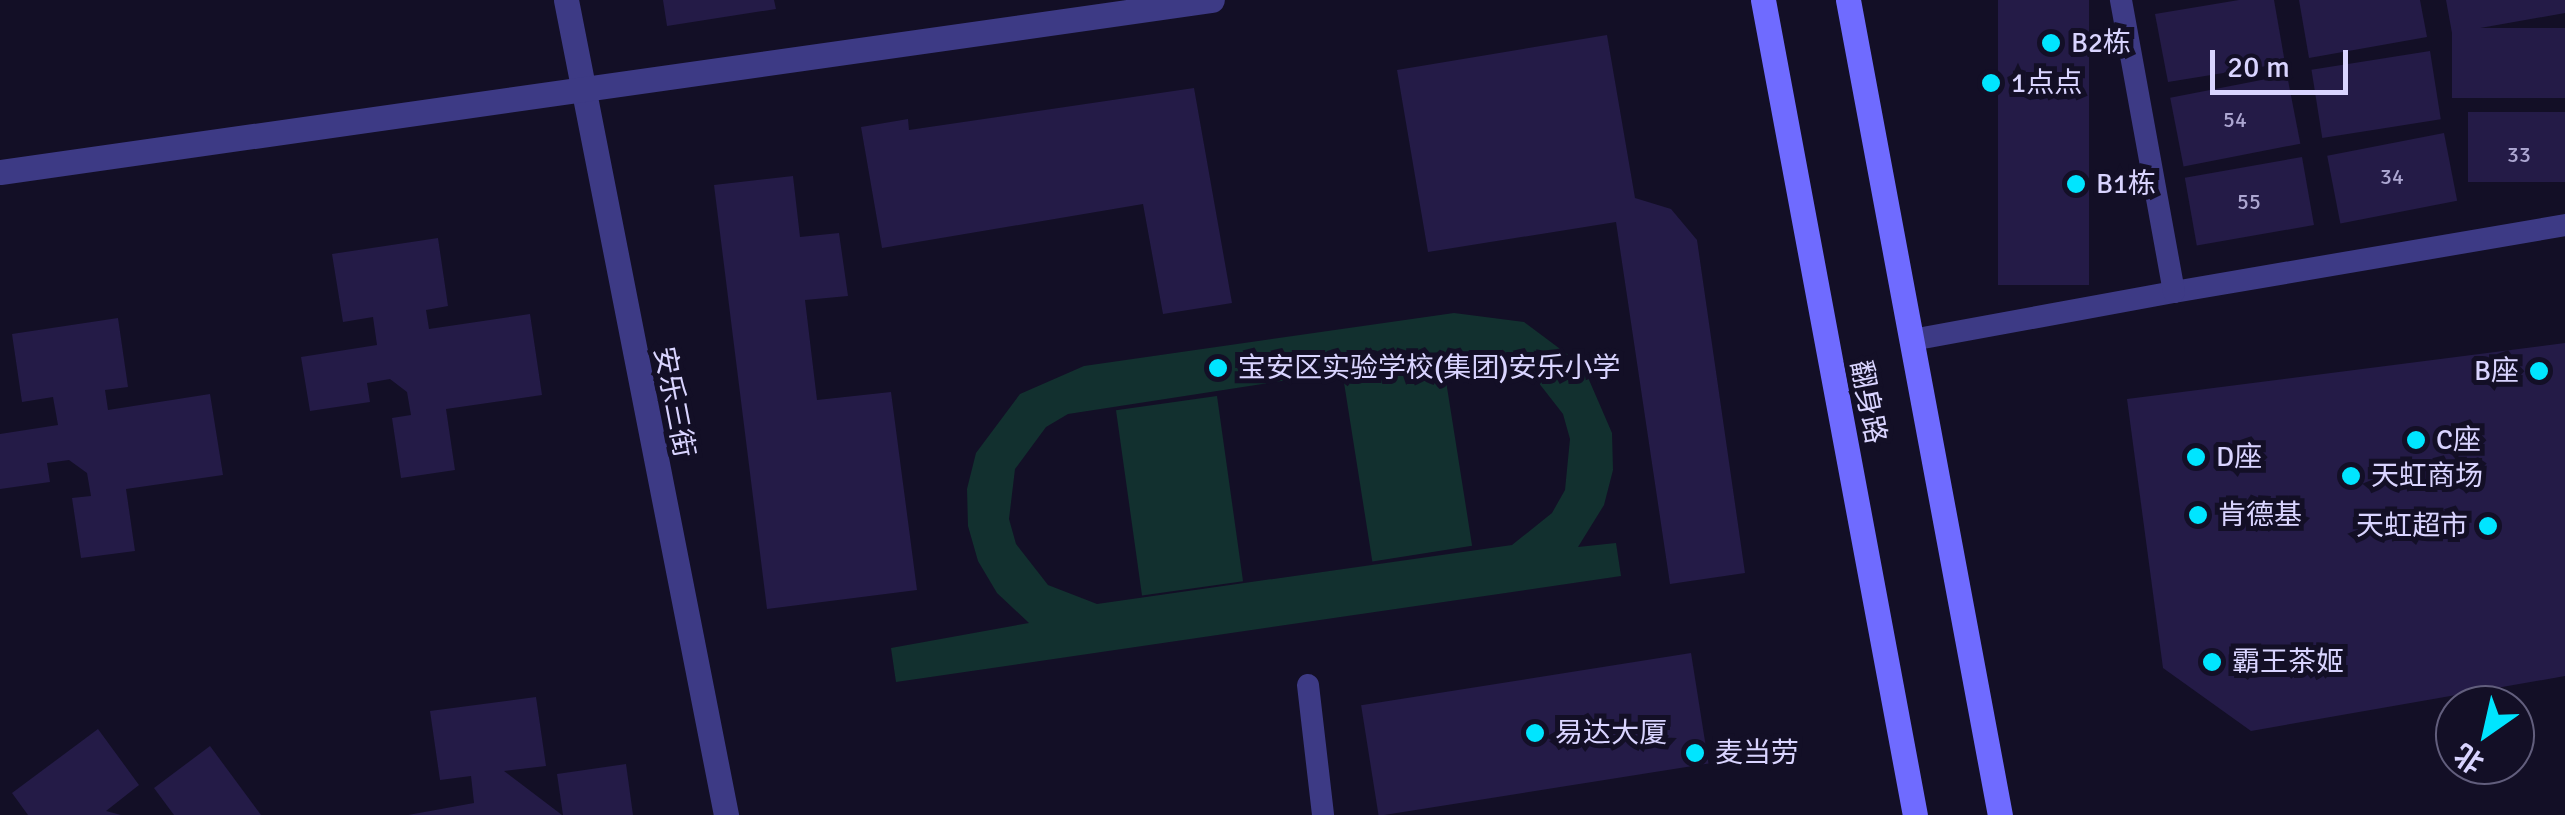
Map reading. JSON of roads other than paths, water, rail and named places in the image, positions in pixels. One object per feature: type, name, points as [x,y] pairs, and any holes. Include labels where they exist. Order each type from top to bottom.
[{"type":"main road","name":"翻身路","points":[[1763,0],[1915,815]]},
{"type":"main road","name":"翻身路","points":[[1848,0],[2000,815]]},
{"type":"street","name":"安乐三街","points":[[566,0],[726,815]]},
{"type":"street","points":[[0,172],[1212,0]]},
{"type":"lane","points":[[2121,0],[2174,292]]},
{"type":"lane","points":[[1912,340],[2565,225]]},
{"type":"lane","points":[[1308,685],[1323,815]]},
{"type":"place","name":"B2栋","points":[[2051,43]]},
{"type":"place","name":"1点点","points":[[1991,83]]},
{"type":"place","name":"B1栋","points":[[2076,184]]},
{"type":"place","name":"宝安区实验学校(集团)安乐小学","points":[[1218,368]]},
{"type":"place","name":"B座","points":[[2539,371]]},
{"type":"place","name":"C座","points":[[2416,440]]},
{"type":"place","name":"D座","points":[[2196,457]]},
{"type":"place","name":"天虹商场","points":[[2351,476]]},
{"type":"place","name":"肯德基","points":[[2198,515]]},
{"type":"place","name":"天虹超市","points":[[2488,526]]},
{"type":"place","name":"霸王茶姬","points":[[2212,662]]},
{"type":"place","name":"易达大厦","points":[[1535,733]]},
{"type":"place","name":"麦当劳","points":[[1695,753]]}]
